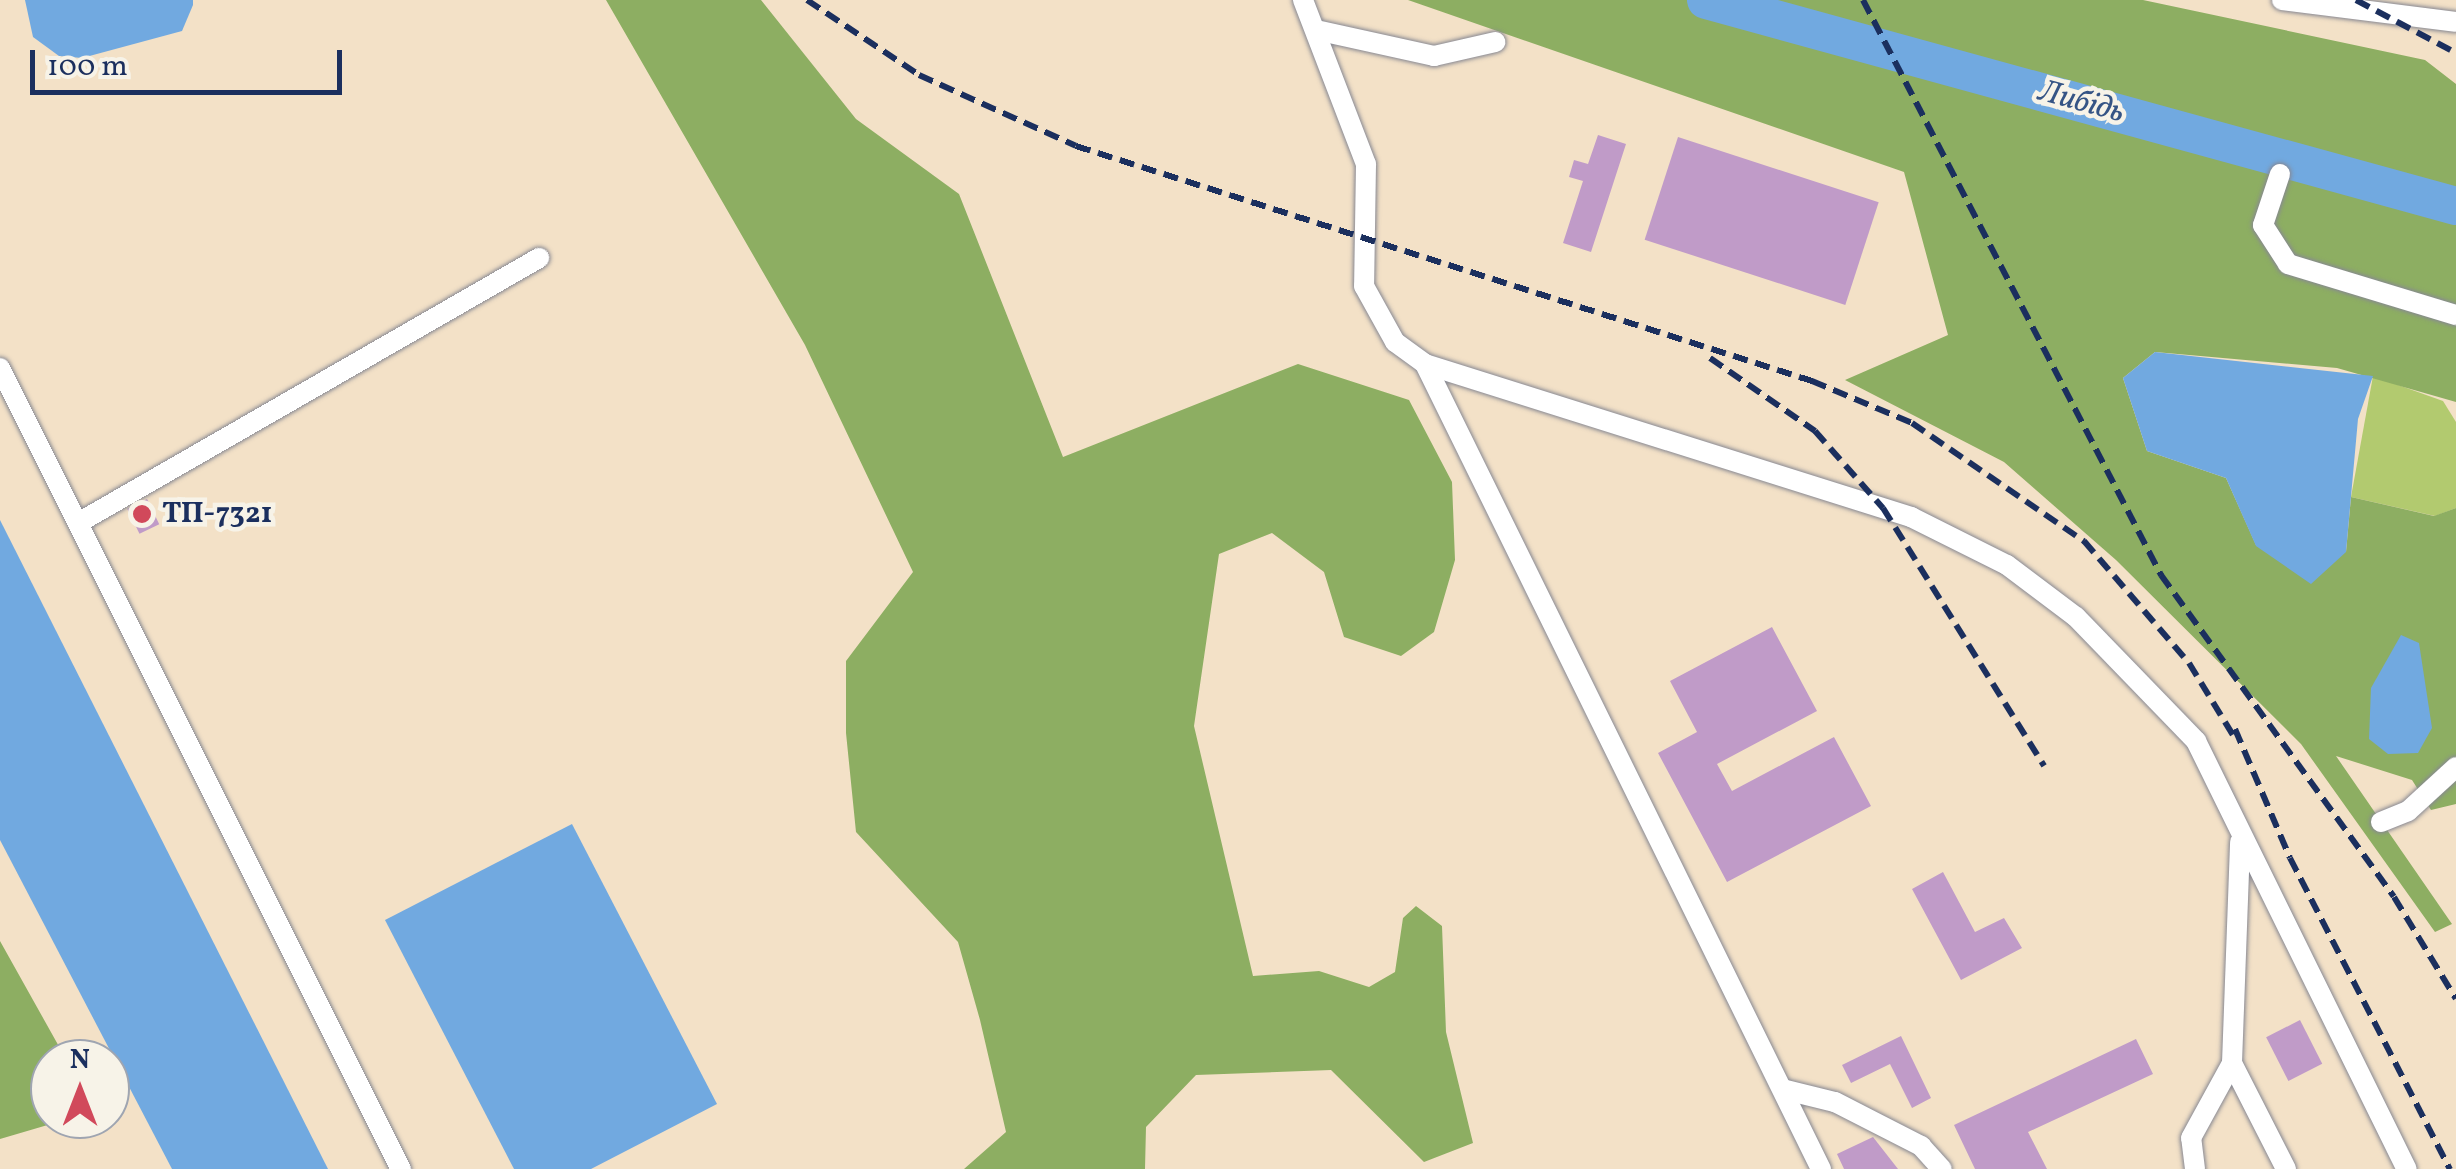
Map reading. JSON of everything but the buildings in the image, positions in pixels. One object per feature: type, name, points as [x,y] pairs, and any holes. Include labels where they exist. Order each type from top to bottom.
[{"type":"street","points":[[1303,0],[1366,164],[1372,311],[1425,364],[1822,1169]]},
{"type":"street","points":[[2282,0],[2456,22]]},
{"type":"street","points":[[1316,30],[1434,56],[1495,42]]},
{"type":"street","points":[[2280,174],[2263,225],[2288,264],[2456,315]]},
{"type":"street","points":[[78,523],[539,258]]},
{"type":"street","points":[[1425,364],[1912,517],[2007,565],[2140,673],[2196,741],[2407,1169]]},
{"type":"street","points":[[0,368],[401,1169]]},
{"type":"street","points":[[2381,822],[2408,811],[2456,767]]},
{"type":"street","points":[[2195,1169],[2191,1138],[2232,1063],[2240,835]]},
{"type":"street","points":[[2232,1063],[2286,1169]]},
{"type":"street","points":[[1786,1090],[1835,1102],[1921,1146],[1942,1169]]},
{"type":"green space","points":[[606,0],[761,0],[856,119],[959,194],[1063,457],[1298,364],[1409,400],[1452,482],[1455,560],[1434,632],[1401,656],[1344,637],[1324,572],[1272,533],[1219,554],[1194,726],[1253,976],[1319,971],[1369,987],[1395,972],[1403,918],[1416,906],[1442,926],[1446,1032],[1473,1143],[1424,1162],[1331,1070],[1196,1075],[1146,1127],[1145,1169],[964,1169],[1006,1132],[980,1020],[958,942],[856,832],[846,733],[846,661],[913,572],[805,345]]},
{"type":"green space","points":[[1408,0],[2143,0],[2425,60],[2456,84],[2456,402],[2337,368],[2155,352],[2123,378],[2147,451],[2226,478],[2256,545],[2346,552],[2351,497],[2434,516],[2456,508],[2456,804],[2431,810],[2412,780],[2336,756],[2452,924],[2435,932],[2301,744],[2116,560],[2004,462],[1845,380],[1948,335],[1904,172]]},
{"type":"green space","points":[[2373,376],[2443,401],[2456,422],[2456,508],[2435,516],[2351,497]]},
{"type":"green space","points":[[0,941],[55,1039],[30,1039],[30,1130],[0,1139]]},
{"type":"water","points":[[25,0],[193,0],[193,5],[182,31],[82,58],[59,56],[33,37]]},
{"type":"water","points":[[2155,352],[2373,376],[2358,419],[2346,552],[2311,584],[2256,546],[2226,478],[2147,451],[2123,378]]},
{"type":"water","points":[[0,520],[328,1169],[172,1169],[130,1089],[130,1039],[104,1039],[0,840]]},
{"type":"water","points":[[2401,635],[2419,643],[2432,728],[2418,753],[2388,754],[2369,739],[2371,688]]},
{"type":"water","points":[[572,824],[717,1104],[591,1169],[514,1169],[385,920]]},
{"type":"waterway","name":"Либідь","points":[[1706,0],[2456,206]]},
{"type":"railway","points":[[807,0],[919,75],[1076,146],[1812,381],[1912,423],[2084,541],[2189,663],[2236,740]]},
{"type":"railway","points":[[1863,0],[2161,575],[2394,897],[2456,999]]},
{"type":"railway","points":[[2356,0],[2456,53]]},
{"type":"railway","points":[[1710,358],[1815,431],[1883,508],[2044,766]]},
{"type":"railway","points":[[2235,729],[2290,858],[2450,1169]]},
{"type":"place","name":"ТП-7321","points":[[142,514]]}]
